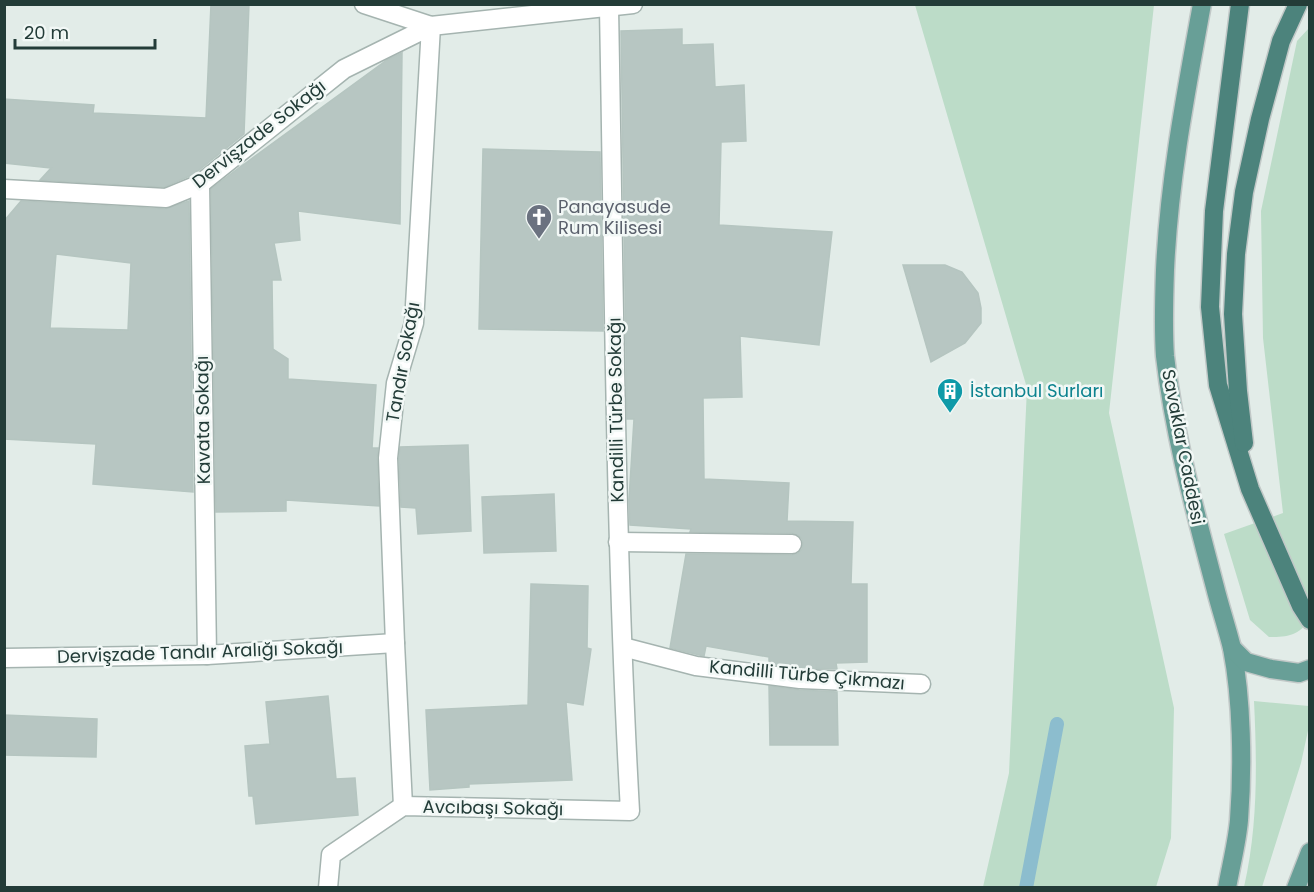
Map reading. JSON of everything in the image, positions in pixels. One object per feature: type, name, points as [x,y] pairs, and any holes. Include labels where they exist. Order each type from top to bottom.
[{"type":"highway","points":[[1240,4],[1214,211],[1210,307],[1218,385],[1250,489],[1301,606],[1310,620]]},
{"type":"highway","points":[[1250,489],[1234,336],[1236,254],[1244,192],[1260,118],[1281,41],[1298,4]]},
{"type":"main road","name":"Savaklar Caddesi","points":[[1202,4],[1167,229],[1164,295],[1165,354],[1184,468],[1232,648],[1239,710],[1239,822],[1227,888]]},
{"type":"main road","points":[[1232,648],[1246,662],[1271,669],[1299,673],[1310,669]]},
{"type":"main road","points":[[1296,888],[1309,853]]},
{"type":"street","points":[[364,4],[431,26],[633,4]]},
{"type":"street","name":"Kandilli Türbe Sokağı","points":[[609,8],[618,542],[630,811]]},
{"type":"street","name":"Dervişzade Sokağı","points":[[4,189],[166,198],[200,184],[344,69],[431,26]]},
{"type":"street","name":"Tandır Sokağı","points":[[403,806],[388,458],[396,382],[414,323],[431,26]]},
{"type":"street","name":"Kavata Sokağı","points":[[200,184],[207,655]]},
{"type":"street","points":[[618,542],[792,544]]},
{"type":"street","name":"Dervişzade Tandır Aralığı Sokağı","points":[[4,658],[207,655],[395,643]]},
{"type":"street","name":"Kandilli Türbe Çıkmazı","points":[[623,647],[696,666],[800,679],[921,684]]},
{"type":"street","name":"Avcıbaşı Sokağı","points":[[328,888],[331,855],[403,806],[630,811]]},
{"type":"green space","points":[[915,5],[1154,5],[1109,413],[1174,708],[1171,838],[1156,887],[983,887],[1009,773],[1027,388]]},
{"type":"green space","points":[[1309,28],[1310,619],[1297,632],[1281,637],[1269,637],[1250,620],[1224,534],[1283,513],[1263,338],[1261,211],[1297,41]]},
{"type":"green space","points":[[1254,701],[1309,706],[1309,726],[1301,763],[1262,887],[1244,887],[1254,818],[1256,748]]},
{"type":"building","points":[[211,4],[249,4],[244,134],[194,174],[164,187],[40,180],[51,168],[4,163],[4,99],[94,105],[93,113],[206,118]]},
{"type":"building","points":[[682,29],[682,45],[713,44],[715,87],[744,85],[746,141],[721,142],[719,225],[832,232],[819,345],[740,336],[742,397],[703,398],[704,479],[789,483],[787,521],[853,522],[851,584],[867,584],[867,662],[836,663],[837,669],[801,668],[769,664],[769,657],[706,646],[704,656],[670,648],[686,554],[792,555],[802,549],[802,539],[792,533],[690,532],[691,529],[630,525],[629,500],[634,419],[627,419],[621,31]]},
{"type":"building","points":[[402,53],[400,224],[298,211],[300,240],[274,243],[281,280],[272,280],[273,349],[288,359],[288,379],[376,385],[372,448],[378,448],[379,506],[286,500],[286,511],[216,512],[211,189],[387,60]]},
{"type":"building","name":"Panayasude Rum Kilisesi","points":[[483,149],[600,152],[603,331],[479,329]]},
{"type":"building","points":[[21,201],[165,209],[189,201],[193,492],[93,484],[96,444],[4,439],[4,221]],"holes":[[[56,254],[131,263],[128,330],[50,328]]]},
{"type":"building","points":[[903,265],[945,265],[962,272],[978,293],[981,323],[965,343],[931,362]]},
{"type":"building","points":[[468,445],[471,531],[418,534],[416,508],[401,507],[400,447]]},
{"type":"building","points":[[554,494],[556,551],[484,553],[482,497]]},
{"type":"building","points":[[531,584],[588,586],[587,648],[591,649],[583,705],[566,702],[572,780],[469,784],[469,787],[430,790],[426,710],[528,705]]},
{"type":"building","points":[[769,686],[837,692],[838,745],[770,745]]},
{"type":"building","points":[[328,696],[336,779],[355,778],[358,815],[256,824],[253,796],[249,796],[245,746],[270,744],[266,702]]},
{"type":"building","points":[[4,715],[97,719],[96,757],[4,755]]},
{"type":"waterway","points":[[1026,888],[1057,724]]},
{"type":"place","name":"Panayasude Rum Kilisesi","points":[[539,240]]},
{"type":"place","name":"İstanbul Surları","points":[[950,414]]}]
